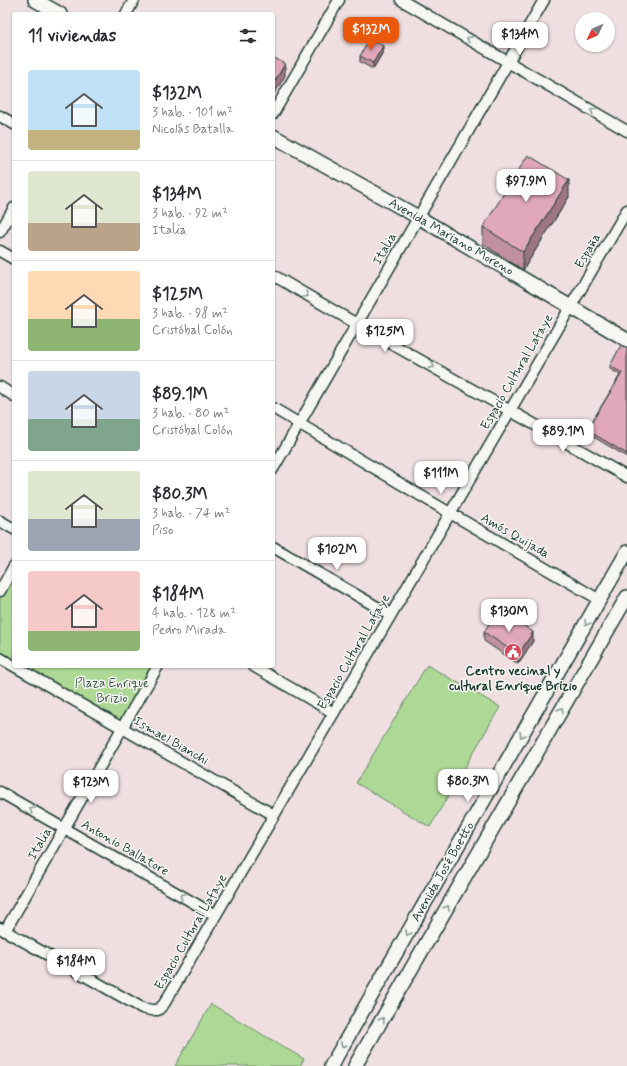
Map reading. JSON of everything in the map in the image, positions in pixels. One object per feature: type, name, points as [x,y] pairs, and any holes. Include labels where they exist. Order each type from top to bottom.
[{"type":"main road","points":[[35,0],[56,12]]},
{"type":"main road","name":"Avenida Mariano Moreno","points":[[275,137],[418,217],[627,340]]},
{"type":"main road","name":"Avenida José Boetto","points":[[331,1066],[627,552]]},
{"type":"main road","name":"Avenida José Boetto","points":[[355,1066],[627,597]]},
{"type":"street","points":[[127,12],[134,0]]},
{"type":"street","points":[[275,111],[339,0]]},
{"type":"street","points":[[401,0],[627,131]]},
{"type":"street","name":"Italia","points":[[275,465],[544,0]]},
{"type":"street","points":[[0,116],[12,123]]},
{"type":"street","name":"España","points":[[571,306],[627,210]]},
{"type":"street","points":[[0,232],[12,211]]},
{"type":"street","points":[[0,251],[12,258]]},
{"type":"street","points":[[275,276],[356,325],[510,410],[627,477]]},
{"type":"street","name":"Espacio Cultural Lafaye","points":[[3,930],[142,1008],[158,1010],[164,1004],[571,306]]},
{"type":"street","points":[[0,387],[12,395]]},
{"type":"street","name":"Amós Quijada","points":[[275,409],[600,600]]},
{"type":"street","points":[[0,522],[12,528]]},
{"type":"street","points":[[275,548],[390,615]]},
{"type":"street","points":[[0,591],[12,570]]},
{"type":"street","name":"Ismael Bianchi","points":[[0,658],[12,665]]},
{"type":"street","name":"Ismael Bianchi","points":[[18,668],[274,815]]},
{"type":"street","name":"Italia","points":[[3,930],[64,829],[157,668]]},
{"type":"street","points":[[256,668],[334,713]]},
{"type":"street","name":"Antonio Ballatore","points":[[0,792],[215,915]]},
{"type":"green space","points":[[12,576],[12,662],[0,655],[0,597]]},
{"type":"green space","points":[[427,665],[500,707],[430,827],[356,783]]},
{"type":"green space","name":"Plaza Enrique Brizio","points":[[22,668],[153,668],[121,725]]},
{"type":"green space","points":[[211,1004],[304,1059],[300,1066],[175,1066]]},
{"type":"building","points":[[370,38],[383,46],[373,63],[360,56]]},
{"type":"building","points":[[275,58],[285,64],[275,81]]},
{"type":"building","points":[[528,155],[569,180],[523,252],[483,227]]},
{"type":"building","points":[[621,345],[627,349],[627,454],[587,430],[622,373],[610,366]]},
{"type":"building","name":"Centro vecinal y cultural Enrique Brizio","points":[[502,611],[533,632],[518,655],[484,632],[490,622],[493,624]]},
{"type":"place","name":"Centro vecinal y cultural Enrique Brizio","points":[[513,652]]}]
